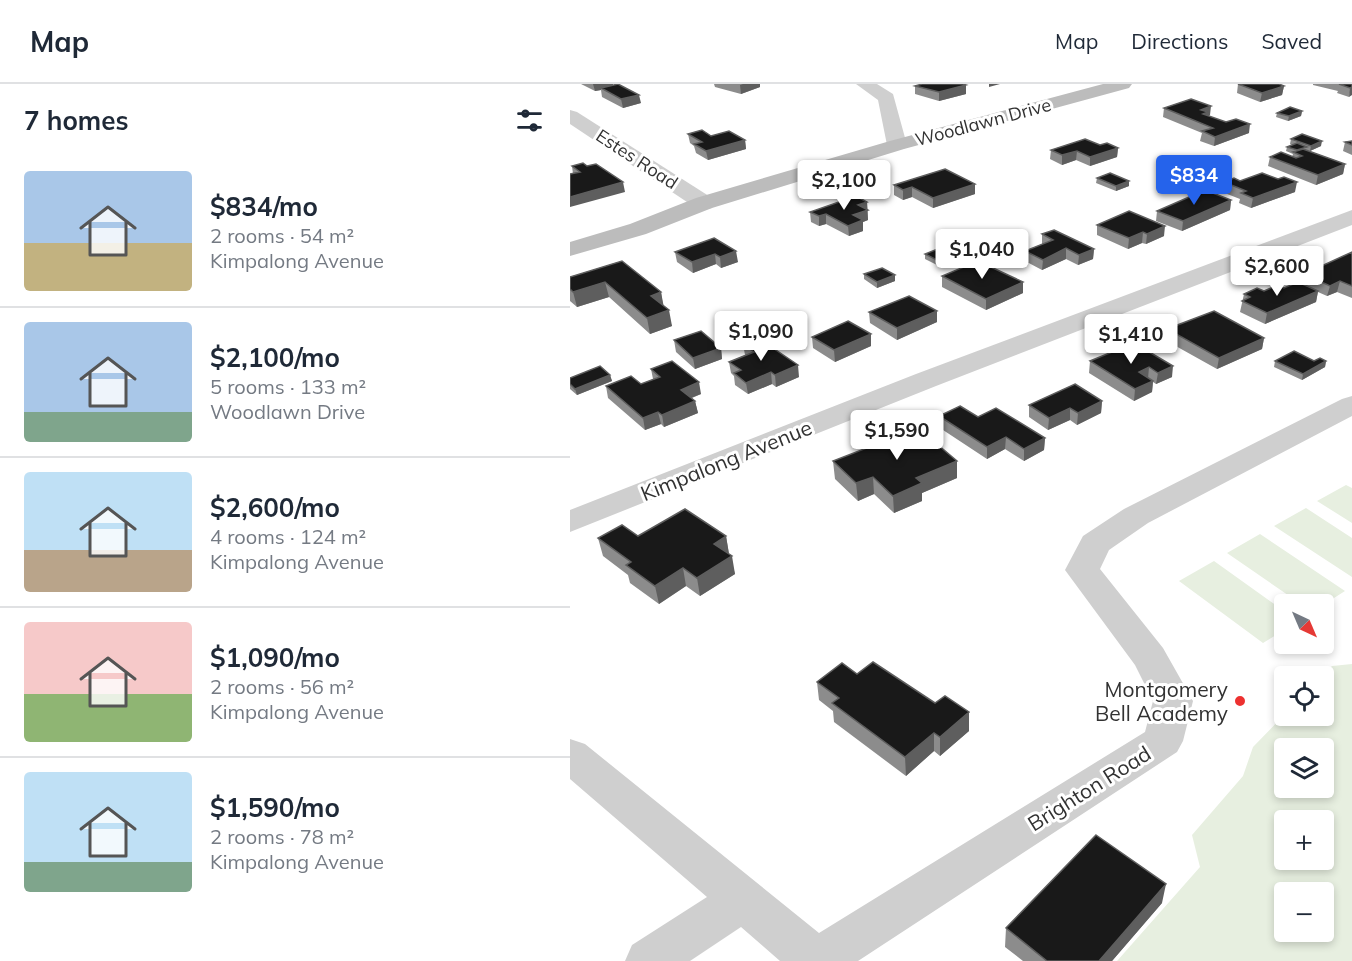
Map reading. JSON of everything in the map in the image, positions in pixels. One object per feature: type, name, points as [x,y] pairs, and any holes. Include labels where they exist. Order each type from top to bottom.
[{"type":"main road","name":"Woodlawn Drive","points":[[570,249],[638,229],[704,203],[897,145],[1123,84]]},
{"type":"street","points":[[865,84],[886,98],[897,145]]},
{"type":"street","name":"Estes Road","points":[[570,116],[704,203]]},
{"type":"street","name":"Kimpalong Avenue","points":[[570,522],[926,380],[1352,218]]},
{"type":"street","name":"Brighton Road","points":[[816,961],[1162,741],[1173,701],[1150,658],[1082,570],[1095,544],[1136,516],[1352,405]]},
{"type":"street","points":[[570,755],[816,961]]},
{"type":"street","points":[[649,961],[742,900]]},
{"type":"green space","points":[[1346,485],[1352,488],[1352,523],[1317,501]]},
{"type":"green space","points":[[1306,508],[1352,538],[1352,577],[1274,526]]},
{"type":"green space","points":[[1260,534],[1345,591],[1334,598],[1334,594],[1286,594],[1227,553]]},
{"type":"green space","points":[[1214,561],[1274,604],[1274,636],[1263,643],[1179,581]]},
{"type":"green space","points":[[1352,664],[1352,961],[1117,961],[1200,867],[1192,835],[1243,776],[1253,747],[1274,725],[1334,726],[1334,666],[1332,666]]},
{"type":"building","points":[[618,84],[639,95],[621,99],[601,88]]},
{"type":"building","points":[[922,84],[966,85],[939,92],[915,86]]},
{"type":"building","points":[[1238,84],[1279,84],[1284,86],[1262,93]]},
{"type":"building","points":[[1339,84],[1352,84],[1352,87],[1350,88]]},
{"type":"building","points":[[1191,99],[1211,106],[1201,110],[1208,112],[1203,114],[1226,122],[1236,119],[1250,124],[1215,137],[1202,131],[1213,128],[1164,108]]},
{"type":"building","points":[[1290,107],[1302,111],[1289,116],[1277,113]]},
{"type":"building","points":[[702,130],[711,136],[729,131],[745,140],[706,151],[694,144],[702,142],[688,134]]},
{"type":"building","points":[[1302,134],[1322,141],[1311,146],[1291,139]]},
{"type":"building","points":[[1085,139],[1100,145],[1107,143],[1118,148],[1090,157],[1077,151],[1062,155],[1051,150]]},
{"type":"building","points":[[1297,143],[1307,147],[1297,150],[1287,147]]},
{"type":"building","points":[[1303,149],[1345,164],[1318,175],[1270,157],[1281,152],[1296,158],[1302,156],[1293,152]]},
{"type":"building","points":[[583,163],[587,166],[596,164],[623,182],[570,197],[570,174],[580,172],[572,166]]},
{"type":"building","points":[[945,169],[975,184],[933,198],[912,187],[903,190],[894,185]]},
{"type":"building","points":[[1110,173],[1129,181],[1116,186],[1097,178]]},
{"type":"building","points":[[1262,173],[1278,179],[1284,177],[1297,182],[1253,198],[1241,193],[1246,191],[1224,182],[1234,178],[1240,181]]},
{"type":"building","points":[[1205,190],[1231,200],[1183,221],[1157,211]]},
{"type":"building","points":[[856,196],[867,202],[858,205],[868,210],[853,215],[863,220],[848,226],[826,214],[819,216],[810,212]]},
{"type":"building","points":[[1129,211],[1165,226],[1147,234],[1143,232],[1129,238],[1097,225]]},
{"type":"building","points":[[1054,230],[1094,249],[1079,255],[1066,248],[1043,260],[1025,251],[1053,240],[1042,234]]},
{"type":"building","points":[[714,238],[736,251],[720,257],[715,254],[692,262],[675,252]]},
{"type":"building","points":[[940,248],[954,255],[939,261],[925,254]]},
{"type":"building","points":[[1352,252],[1352,286],[1340,281],[1330,286],[1304,274]]},
{"type":"building","points":[[622,261],[661,292],[651,296],[669,310],[647,318],[605,282],[573,292],[570,289],[570,277]]},
{"type":"building","points":[[978,261],[1023,282],[986,299],[942,276]]},
{"type":"building","points":[[882,268],[895,275],[877,282],[864,274]]},
{"type":"building","points":[[1298,282],[1318,291],[1267,313],[1242,301],[1250,297],[1244,294],[1257,288],[1264,291],[1278,285],[1284,288]]},
{"type":"building","points":[[909,296],[937,311],[897,328],[869,312]]},
{"type":"building","points":[[1214,311],[1264,338],[1219,358],[1167,329]]},
{"type":"building","points":[[848,321],[871,334],[834,350],[812,337]]},
{"type":"building","points":[[701,331],[721,348],[693,358],[674,340]]},
{"type":"building","points":[[758,338],[798,365],[775,375],[771,372],[746,383],[734,373],[741,370],[729,362],[754,352],[743,344]]},
{"type":"building","points":[[1134,343],[1173,366],[1158,373],[1149,367],[1139,372],[1153,381],[1135,389],[1090,361]]},
{"type":"building","points":[[1294,351],[1314,361],[1320,358],[1326,361],[1303,374],[1275,361]]},
{"type":"building","points":[[672,361],[699,382],[681,390],[695,401],[662,415],[658,412],[643,418],[606,386],[631,376],[641,384],[660,377],[651,369]]},
{"type":"building","points":[[600,366],[610,375],[575,389],[570,384],[570,378]]},
{"type":"building","points":[[1075,384],[1102,401],[1078,413],[1070,408],[1049,418],[1029,405]]},
{"type":"building","points":[[960,406],[978,417],[996,408],[1045,438],[1024,449],[1006,437],[987,447],[939,416]]},
{"type":"building","points":[[918,428],[957,461],[916,478],[922,483],[893,496],[873,477],[856,483],[833,461]]},
{"type":"building","points":[[685,509],[726,536],[714,544],[732,556],[697,578],[683,568],[655,586],[626,565],[631,562],[598,538],[622,525],[638,536]]},
{"type":"building","points":[[873,662],[935,703],[945,696],[969,712],[940,737],[934,733],[905,757],[832,703],[839,698],[817,682],[842,663],[857,674]]},
{"type":"building","points":[[1096,835],[1166,884],[1099,961],[1047,961],[1006,928]]},
{"type":"place","name":"Montgomery Bell Academy","points":[[1240,701]]}]
